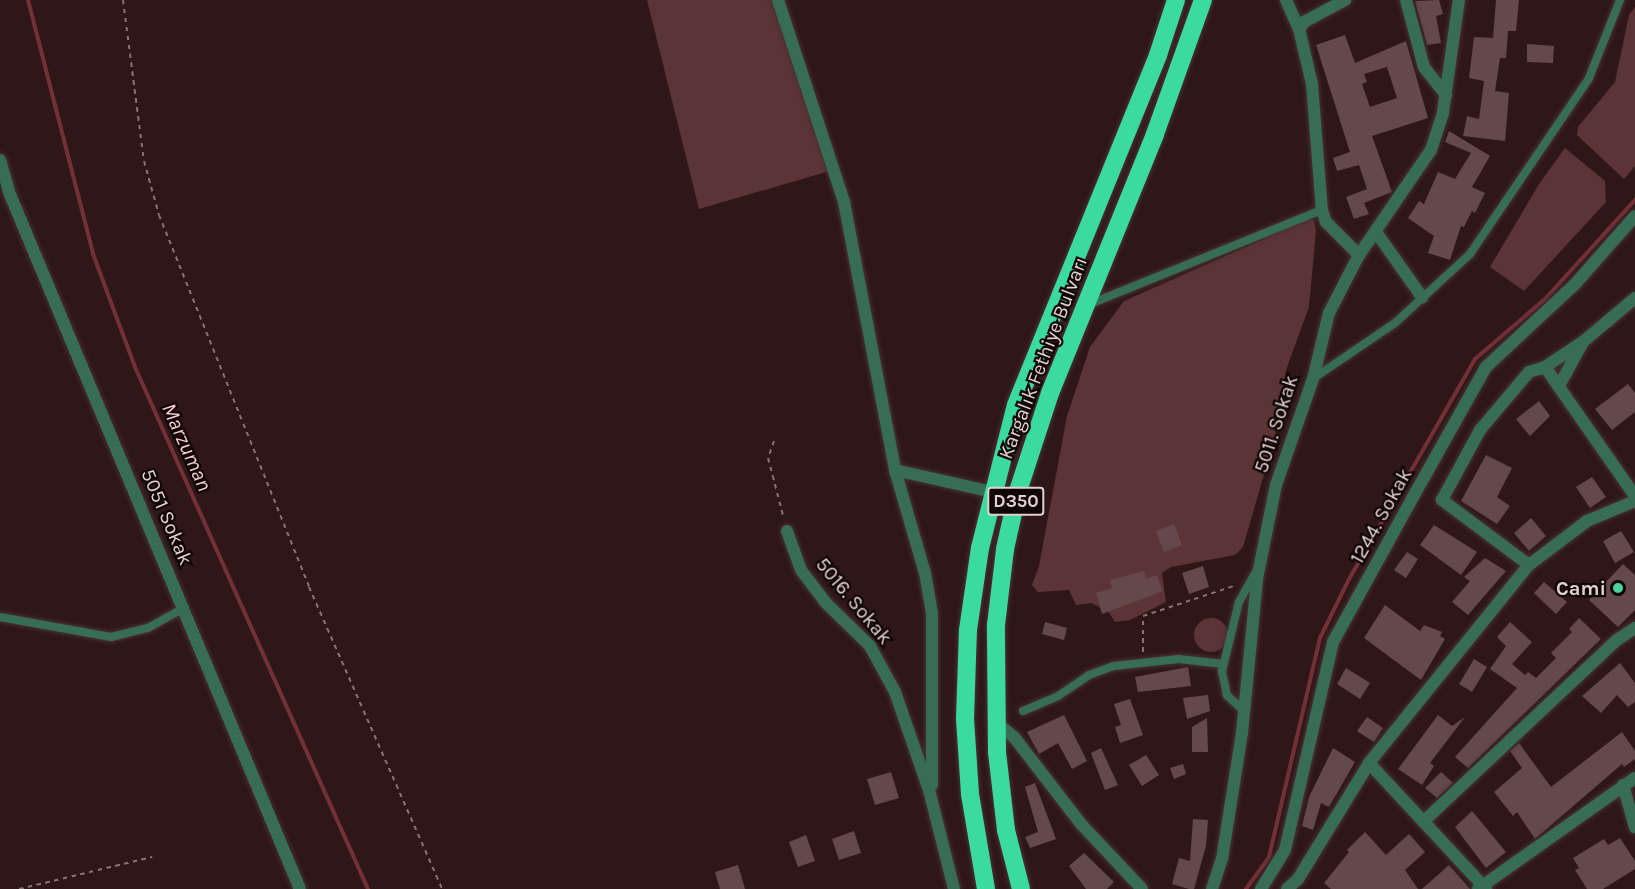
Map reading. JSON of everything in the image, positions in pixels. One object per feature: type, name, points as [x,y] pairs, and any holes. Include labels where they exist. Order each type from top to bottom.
[{"type":"highway","name":"Kargalık Fethiye Bulvarı","points":[[986,889],[971,804],[965,719],[968,630],[993,492],[1016,405],[1158,55],[1176,0]]},
{"type":"highway","name":"Kargalık Fethiye Bulvarı","points":[[1021,889],[1005,820],[996,723],[996,625],[1005,549],[1032,443],[1155,134],[1203,0]]},
{"type":"street","points":[[778,0],[844,202],[895,470],[925,573],[932,613],[932,802]]},
{"type":"street","points":[[1286,0],[1299,29],[1315,104],[1322,210],[1326,222],[1359,255]]},
{"type":"street","points":[[1299,29],[1304,22],[1345,0]]},
{"type":"street","points":[[1406,0],[1424,67],[1431,81],[1446,94]]},
{"type":"street","name":"5011. Sokak","points":[[1212,889],[1222,859],[1245,712],[1259,567],[1276,485],[1313,379],[1329,313],[1359,255],[1431,150],[1446,94],[1459,0]]},
{"type":"street","name":"5051 Sokak","points":[[0,160],[9,192],[300,889]]},
{"type":"street","name":"1244. Sokak","points":[[1261,889],[1285,850],[1333,642],[1413,497],[1486,367],[1576,283],[1635,216]]},
{"type":"street","points":[[1376,232],[1422,297]]},
{"type":"street","points":[[1529,565],[1442,500],[1480,430],[1518,380],[1545,367],[1584,341],[1635,298]]},
{"type":"street","points":[[1559,386],[1584,341]]},
{"type":"street","points":[[1545,367],[1635,496]]},
{"type":"street","points":[[895,470],[993,492]]},
{"type":"street","points":[[1287,889],[1298,879],[1369,763],[1529,565],[1587,521],[1635,501]]},
{"type":"street","name":"5016. Sokak","points":[[787,531],[801,570],[826,603],[870,646],[880,662],[916,746],[954,889]]},
{"type":"street","points":[[1424,821],[1617,640],[1635,628]]},
{"type":"street","points":[[996,723],[1014,737],[1081,824],[1142,889]]},
{"type":"street","points":[[1369,763],[1483,887],[1635,778]]},
{"type":"street","points":[[1623,785],[1635,827]]},
{"type":"lane","points":[[1313,379],[1395,323],[1470,254],[1500,213],[1589,78],[1620,0]]},
{"type":"lane","points":[[1086,305],[1322,210]]},
{"type":"lane","points":[[1245,712],[1227,695],[1223,685],[1224,664],[1239,602],[1259,567]]},
{"type":"lane","points":[[0,617],[111,637],[148,628],[184,608]]},
{"type":"lane","points":[[1023,711],[1058,696],[1100,670],[1179,659],[1224,664]]},
{"type":"path","points":[[123,0],[144,161],[159,215],[309,587],[442,889]]},
{"type":"path","points":[[774,441],[768,458],[787,531]]},
{"type":"path","points":[[1144,663],[1140,629],[1143,616],[1251,580]]},
{"type":"path","points":[[19,889],[152,857]]},
{"type":"shaded area","points":[[647,0],[775,0],[833,170],[699,209]]},
{"type":"shaded area","points":[[1635,7],[1635,166],[1624,179],[1577,135],[1578,127],[1615,82],[1629,15]]},
{"type":"shaded area","points":[[1565,148],[1605,181],[1606,202],[1524,291],[1490,267],[1539,184]]},
{"type":"shaded area","points":[[1306,220],[1314,220],[1316,231],[1309,307],[1286,370],[1275,436],[1243,547],[1235,555],[1171,567],[1162,573],[1166,602],[1130,620],[1115,622],[1108,611],[1091,603],[1076,605],[1069,590],[1038,592],[1032,585],[1039,566],[1067,416],[1090,347],[1124,301]]},
{"type":"shaded area","points":[[1211,618],[1223,623],[1228,635],[1223,647],[1211,652],[1199,647],[1194,635],[1199,623]]},
{"type":"building","points":[[1439,0],[1443,14],[1436,16],[1441,43],[1427,45],[1415,1]]},
{"type":"building","points":[[1496,0],[1519,0],[1516,31],[1508,31],[1506,58],[1500,58],[1495,91],[1509,93],[1505,141],[1463,136],[1467,116],[1479,119],[1484,81],[1469,78],[1474,37],[1493,38]]},
{"type":"building","points":[[1345,35],[1355,63],[1406,41],[1428,118],[1372,136],[1392,192],[1364,203],[1369,214],[1354,219],[1346,197],[1367,189],[1359,165],[1337,171],[1333,158],[1350,152],[1316,45]],"holes":[[[1387,67],[1397,98],[1370,107],[1362,84],[1367,82],[1364,74]]]},
{"type":"building","points":[[1527,44],[1554,46],[1553,63],[1527,62]]},
{"type":"building","points":[[1449,131],[1490,156],[1472,187],[1485,193],[1475,213],[1472,211],[1464,227],[1461,226],[1450,260],[1428,253],[1434,236],[1408,218],[1419,201],[1424,204],[1438,172],[1455,179],[1471,153],[1445,142]]},
{"type":"building","points":[[1628,384],[1635,393],[1635,412],[1612,430],[1595,409]]},
{"type":"building","points":[[1539,401],[1550,416],[1530,436],[1516,419]]},
{"type":"building","points":[[1486,455],[1512,468],[1497,497],[1510,506],[1497,524],[1461,501]]},
{"type":"building","points":[[1592,477],[1606,497],[1590,508],[1576,487]]},
{"type":"building","points":[[1531,518],[1546,536],[1529,551],[1514,533]]},
{"type":"building","points":[[1174,524],[1182,545],[1164,552],[1156,531]]},
{"type":"building","points":[[1434,525],[1477,552],[1461,575],[1420,545]]},
{"type":"building","points":[[1621,531],[1634,552],[1615,563],[1603,541]]},
{"type":"building","points":[[1407,552],[1418,559],[1406,578],[1394,570]]},
{"type":"building","points":[[1485,558],[1506,571],[1468,615],[1452,602],[1470,581],[1464,577]]},
{"type":"building","name":"Cami","points":[[1623,564],[1635,575],[1635,610],[1618,627],[1589,600]]},
{"type":"building","points":[[1203,566],[1209,587],[1189,594],[1182,573]]},
{"type":"building","points":[[1144,571],[1146,579],[1157,575],[1163,591],[1102,614],[1096,593],[1112,588],[1110,580]]},
{"type":"building","points":[[1544,582],[1567,602],[1556,614],[1534,593]]},
{"type":"building","points":[[1385,605],[1420,631],[1424,625],[1442,632],[1440,636],[1445,639],[1421,680],[1364,638]]},
{"type":"building","points":[[1579,618],[1601,639],[1468,768],[1455,757],[1517,688],[1490,669],[1506,646],[1497,637],[1510,622],[1532,642],[1512,664],[1525,675],[1528,672],[1536,678],[1556,658],[1551,653],[1572,632],[1569,629]]},
{"type":"building","points":[[1045,622],[1067,628],[1064,640],[1042,634]]},
{"type":"building","points":[[1474,659],[1487,667],[1472,692],[1459,684]]},
{"type":"building","points":[[1620,663],[1635,683],[1635,702],[1628,707],[1617,695],[1601,713],[1582,696]]},
{"type":"building","points":[[1188,667],[1191,686],[1138,692],[1135,677]]},
{"type":"building","points":[[1346,668],[1370,683],[1360,699],[1337,684]]},
{"type":"building","points":[[1208,695],[1210,711],[1187,719],[1183,698]]},
{"type":"building","points":[[1130,699],[1143,735],[1120,743],[1115,727],[1121,725],[1114,704]]},
{"type":"building","points":[[1064,715],[1087,761],[1072,769],[1058,743],[1039,754],[1027,732]]},
{"type":"building","points":[[1438,715],[1452,726],[1465,717],[1430,763],[1434,766],[1422,785],[1398,769]]},
{"type":"building","points":[[1367,717],[1383,728],[1374,742],[1357,731]]},
{"type":"building","points":[[1207,718],[1208,752],[1192,752],[1192,727]]},
{"type":"building","points":[[1622,732],[1635,751],[1635,759],[1624,767],[1622,764],[1535,839],[1517,812],[1513,816],[1494,792],[1522,768],[1510,751],[1519,743],[1551,787]]},
{"type":"building","points":[[1101,748],[1118,785],[1105,790],[1091,753]]},
{"type":"building","points":[[1333,748],[1355,762],[1329,807],[1321,803],[1313,830],[1302,826],[1309,797]]},
{"type":"building","points":[[1146,755],[1159,775],[1142,786],[1129,765]]},
{"type":"building","points":[[1183,764],[1186,774],[1174,779],[1170,768]]},
{"type":"building","points":[[891,772],[899,798],[875,805],[867,779]]},
{"type":"building","points":[[1441,772],[1453,783],[1437,798],[1425,788]]},
{"type":"building","points":[[1035,783],[1056,839],[1030,848],[1025,837],[1038,832],[1025,787]]},
{"type":"building","points":[[1472,811],[1506,852],[1486,868],[1455,827]]},
{"type":"building","points":[[1193,819],[1208,820],[1206,846],[1194,889],[1189,889],[1172,884],[1179,858],[1190,861]]},
{"type":"building","points":[[854,831],[861,853],[839,860],[832,839]]},
{"type":"building","points":[[1365,832],[1386,855],[1409,834],[1425,852],[1405,870],[1418,889],[1331,889],[1324,883],[1349,852],[1347,850]]},
{"type":"building","points":[[806,835],[815,861],[798,867],[789,842]]},
{"type":"building","points":[[1620,838],[1635,861],[1635,869],[1603,889],[1587,889],[1575,870],[1579,868],[1573,858],[1604,839],[1608,845]]},
{"type":"building","points":[[1084,853],[1114,882],[1107,889],[1086,889],[1069,866]]},
{"type":"building","points":[[738,865],[745,889],[720,889],[715,872]]},
{"type":"building","points":[[1449,865],[1470,889],[1422,889]]},
{"type":"waterway","name":"Marzuman","points":[[28,0],[93,254],[135,367],[368,889]]},
{"type":"waterway","points":[[1246,889],[1269,857],[1320,638],[1348,581],[1475,359],[1545,299],[1635,200]]},
{"type":"place","name":"Cami","points":[[1618,588]]}]
